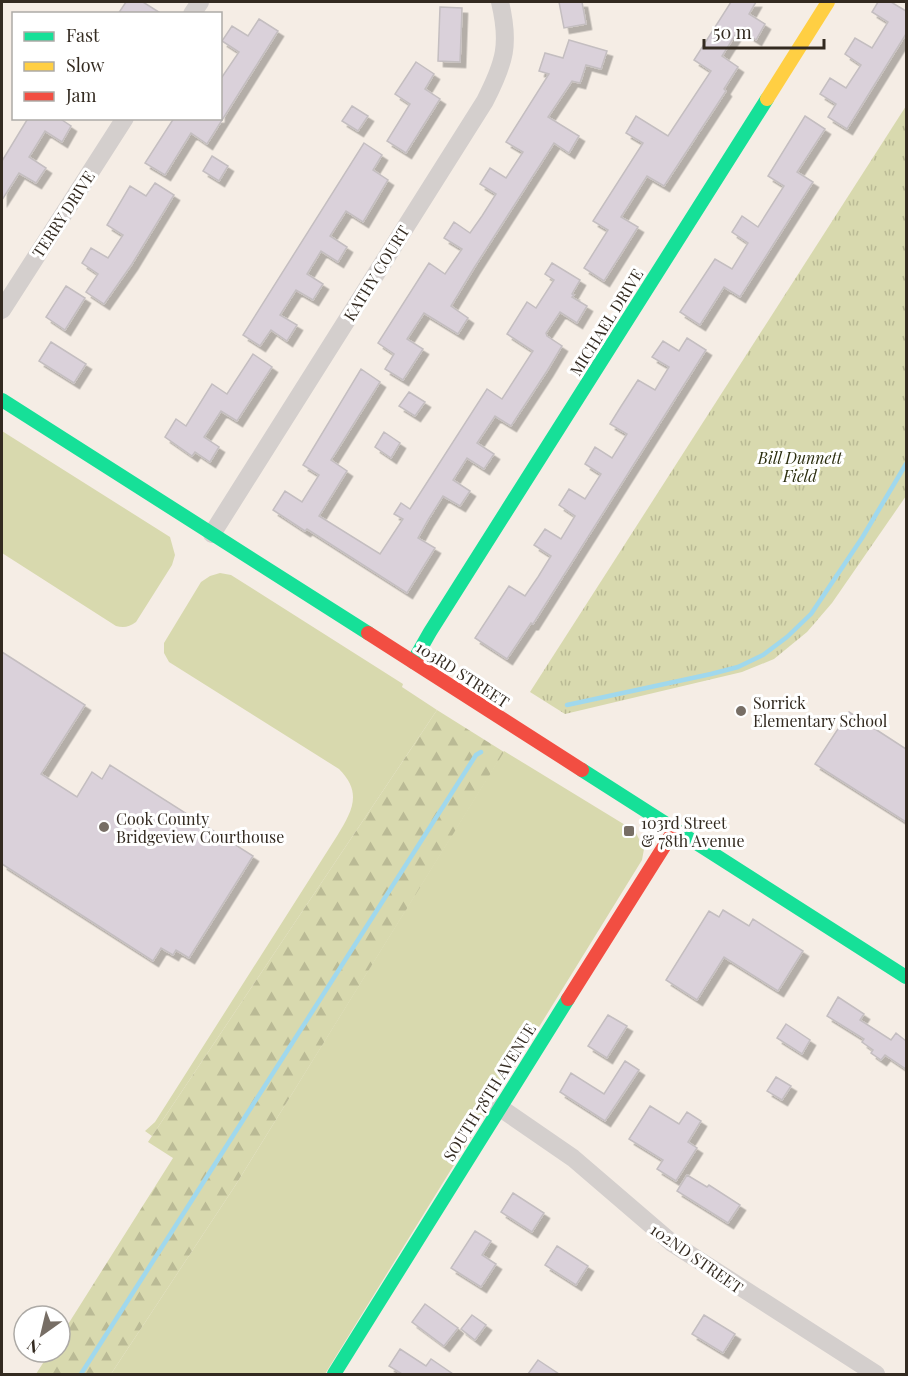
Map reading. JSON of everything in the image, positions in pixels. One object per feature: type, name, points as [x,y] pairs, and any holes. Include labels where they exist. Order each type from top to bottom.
[{"type":"street","name":"KATHY COURT","points":[[212,534],[486,101],[500,73],[505,48],[505,25],[500,2]]},
{"type":"street","name":"MICHAEL DRIVE","points":[[413,662],[828,2]]},
{"type":"street","name":"TERRY DRIVE","points":[[2,310],[123,120]]},
{"type":"street","name":"103RD STREET","points":[[2,400],[906,976]]},
{"type":"street","name":"SOUTH 78TH AVENUE","points":[[334,1374],[675,829]]},
{"type":"street","name":"102ND STREET","points":[[499,1107],[573,1158],[672,1244],[876,1374]]},
{"type":"green space","name":"Bill Dunnett Field","points":[[906,106],[906,496],[832,603],[807,632],[774,659],[742,672],[565,714],[530,692]]},
{"type":"green space","points":[[2,431],[170,537],[175,555],[172,565],[136,622],[126,627],[116,626],[2,553]]},
{"type":"green space","points":[[220,573],[231,575],[403,684],[402,687],[437,710],[152,1136],[145,1131],[155,1122],[337,836],[353,802],[351,786],[339,769],[169,662],[164,653],[164,643],[201,582]]},
{"type":"green space","points":[[437,710],[504,752],[235,1186],[111,1374],[36,1374],[42,1364],[72,1364],[72,1318],[173,1158],[148,1142]]},
{"type":"green space","points":[[504,751],[635,831],[644,849],[642,860],[325,1374],[111,1374],[235,1186]]},
{"type":"building","points":[[126,2],[143,2],[159,12],[119,12]]},
{"type":"building","points":[[559,2],[582,2],[586,24],[564,28]]},
{"type":"building","points":[[731,2],[756,2],[749,14],[765,24],[756,40],[739,29],[722,56],[738,67],[724,89],[726,91],[664,186],[647,176],[621,217],[638,227],[604,281],[584,268],[608,230],[593,221],[643,143],[626,133],[636,116],[668,136],[711,71],[694,60]]},
{"type":"building","points":[[878,2],[891,2],[906,11],[906,34],[847,129],[828,117],[836,104],[820,94],[830,78],[846,88],[861,65],[845,54],[855,38],[872,48],[888,22],[872,12]]},
{"type":"building","points":[[440,7],[462,8],[460,62],[438,61]]},
{"type":"building","points":[[259,19],[278,31],[207,144],[191,133],[165,175],[145,163],[173,120],[222,120],[222,77],[239,52],[222,41],[232,26],[248,36]]},
{"type":"building","points":[[569,40],[607,51],[601,69],[586,65],[580,83],[572,81],[548,117],[579,136],[569,153],[554,143],[474,268],[451,306],[468,318],[458,334],[424,313],[407,339],[423,349],[403,380],[385,369],[394,354],[378,343],[429,263],[445,274],[462,249],[444,238],[454,222],[470,233],[496,194],[480,184],[490,168],[506,178],[523,152],[506,142],[549,74],[539,71],[545,53],[563,58]]},
{"type":"building","points":[[416,62],[434,74],[425,89],[440,99],[406,153],[387,141],[410,104],[395,94]]},
{"type":"building","points":[[352,106],[368,116],[358,131],[342,121]]},
{"type":"building","points":[[805,116],[825,129],[797,172],[813,182],[740,297],[724,287],[700,325],[680,312],[715,259],[732,269],[748,243],[732,232],[742,216],[758,227],[784,186],[768,176]]},
{"type":"building","points":[[27,120],[62,120],[71,126],[62,142],[45,131],[29,157],[46,168],[36,183],[19,173],[2,200],[2,161]]},
{"type":"building","points":[[364,143],[382,155],[373,170],[388,180],[363,222],[346,211],[330,236],[347,247],[338,262],[321,251],[307,274],[323,284],[313,300],[296,290],[280,315],[297,325],[287,341],[271,330],[260,346],[243,335]]},
{"type":"building","points":[[212,156],[228,166],[219,181],[203,171]]},
{"type":"building","points":[[155,183],[174,195],[132,264],[104,304],[86,292],[98,274],[82,263],[91,248],[108,258],[123,235],[107,225],[130,186],[146,196]]},
{"type":"building","points":[[552,263],[580,280],[572,297],[587,306],[577,323],[560,312],[546,333],[562,346],[511,426],[495,416],[477,443],[494,454],[484,469],[467,458],[453,480],[470,491],[460,506],[443,496],[428,520],[418,538],[435,548],[407,593],[273,510],[285,491],[302,502],[319,475],[303,465],[361,369],[380,382],[331,460],[347,471],[319,516],[380,554],[403,519],[394,514],[401,503],[410,509],[487,389],[502,399],[533,351],[507,334],[527,302],[536,308],[554,280],[545,274]]},
{"type":"building","points":[[66,286],[85,298],[65,330],[46,317]]},
{"type":"building","points":[[687,338],[706,350],[533,624],[531,623],[507,659],[475,638],[509,586],[525,596],[538,577],[551,556],[534,545],[545,529],[561,539],[575,516],[559,505],[569,489],[585,499],[601,474],[585,464],[595,447],[612,458],[627,434],[610,424],[620,408],[638,380],[655,390],[669,367],[652,357],[663,341],[679,351]]},
{"type":"building","points":[[51,342],[86,364],[74,383],[39,361]]},
{"type":"building","points":[[253,354],[272,367],[237,421],[221,411],[204,437],[219,447],[210,462],[195,452],[192,456],[165,437],[176,419],[186,426],[212,384],[227,394]]},
{"type":"building","points":[[409,392],[425,402],[415,416],[399,406]]},
{"type":"building","points":[[384,432],[400,443],[391,458],[375,447]]},
{"type":"building","name":"Cook County Bridgeview Courthouse","points":[[2,652],[85,705],[41,774],[77,797],[92,772],[102,779],[110,765],[253,856],[189,958],[176,950],[173,955],[161,948],[153,961],[2,864]]},
{"type":"building","points":[[849,712],[906,749],[906,822],[815,764]]},
{"type":"building","points":[[723,910],[749,926],[753,919],[803,951],[778,991],[724,957],[697,1000],[666,980],[709,911],[719,917]]},
{"type":"building","points":[[838,997],[864,1014],[860,1020],[891,1040],[896,1033],[906,1041],[906,1069],[885,1055],[881,1060],[862,1042],[864,1039],[827,1016]]},
{"type":"building","points":[[608,1015],[627,1026],[607,1058],[588,1046]]},
{"type":"building","points":[[786,1024],[810,1040],[802,1054],[777,1038]]},
{"type":"building","points":[[625,1061],[639,1070],[605,1121],[560,1092],[571,1073],[604,1094]]},
{"type":"building","points":[[776,1077],[791,1086],[782,1100],[767,1091]]},
{"type":"building","points":[[650,1106],[679,1124],[687,1112],[701,1121],[688,1142],[697,1148],[676,1181],[657,1169],[663,1160],[629,1139]]},
{"type":"building","points":[[687,1175],[707,1187],[709,1185],[740,1205],[728,1223],[677,1191]]},
{"type":"building","points":[[513,1193],[544,1213],[532,1232],[501,1212]]},
{"type":"building","points":[[475,1231],[491,1241],[482,1255],[496,1264],[481,1287],[451,1268]]},
{"type":"building","points":[[557,1246],[588,1266],[576,1285],[545,1265]]},
{"type":"building","points":[[425,1304],[458,1328],[444,1346],[412,1322]]},
{"type":"building","points":[[472,1315],[486,1325],[475,1340],[461,1329]]},
{"type":"building","points":[[704,1315],[735,1334],[723,1353],[692,1334]]},
{"type":"building","points":[[400,1349],[426,1366],[431,1359],[453,1374],[402,1374],[389,1366]]},
{"type":"building","points":[[538,1360],[559,1374],[528,1374]]},
{"type":"waterway","points":[[567,705],[711,674],[738,667],[763,655],[787,637],[811,614],[862,538],[906,464]]},
{"type":"waterway","points":[[81,1374],[476,755],[481,752]]},
{"type":"traffic: fast","points":[[413,662],[767,99]]},
{"type":"traffic: fast","points":[[2,400],[368,633]]},
{"type":"traffic: fast","points":[[582,770],[906,977]]},
{"type":"traffic: fast","points":[[334,1374],[568,999]]},
{"type":"traffic: slow","points":[[767,99],[828,2]]},
{"type":"traffic: jam","points":[[368,633],[582,770]]},
{"type":"traffic: jam","points":[[568,999],[675,829]]},
{"type":"place","name":"Sorrick Elementary School","points":[[741,711]]},
{"type":"place","name":"Cook County Bridgeview Courthouse","points":[[104,827]]},
{"type":"place","name":"103rd Street & 78th Avenue","points":[[629,831]]}]
